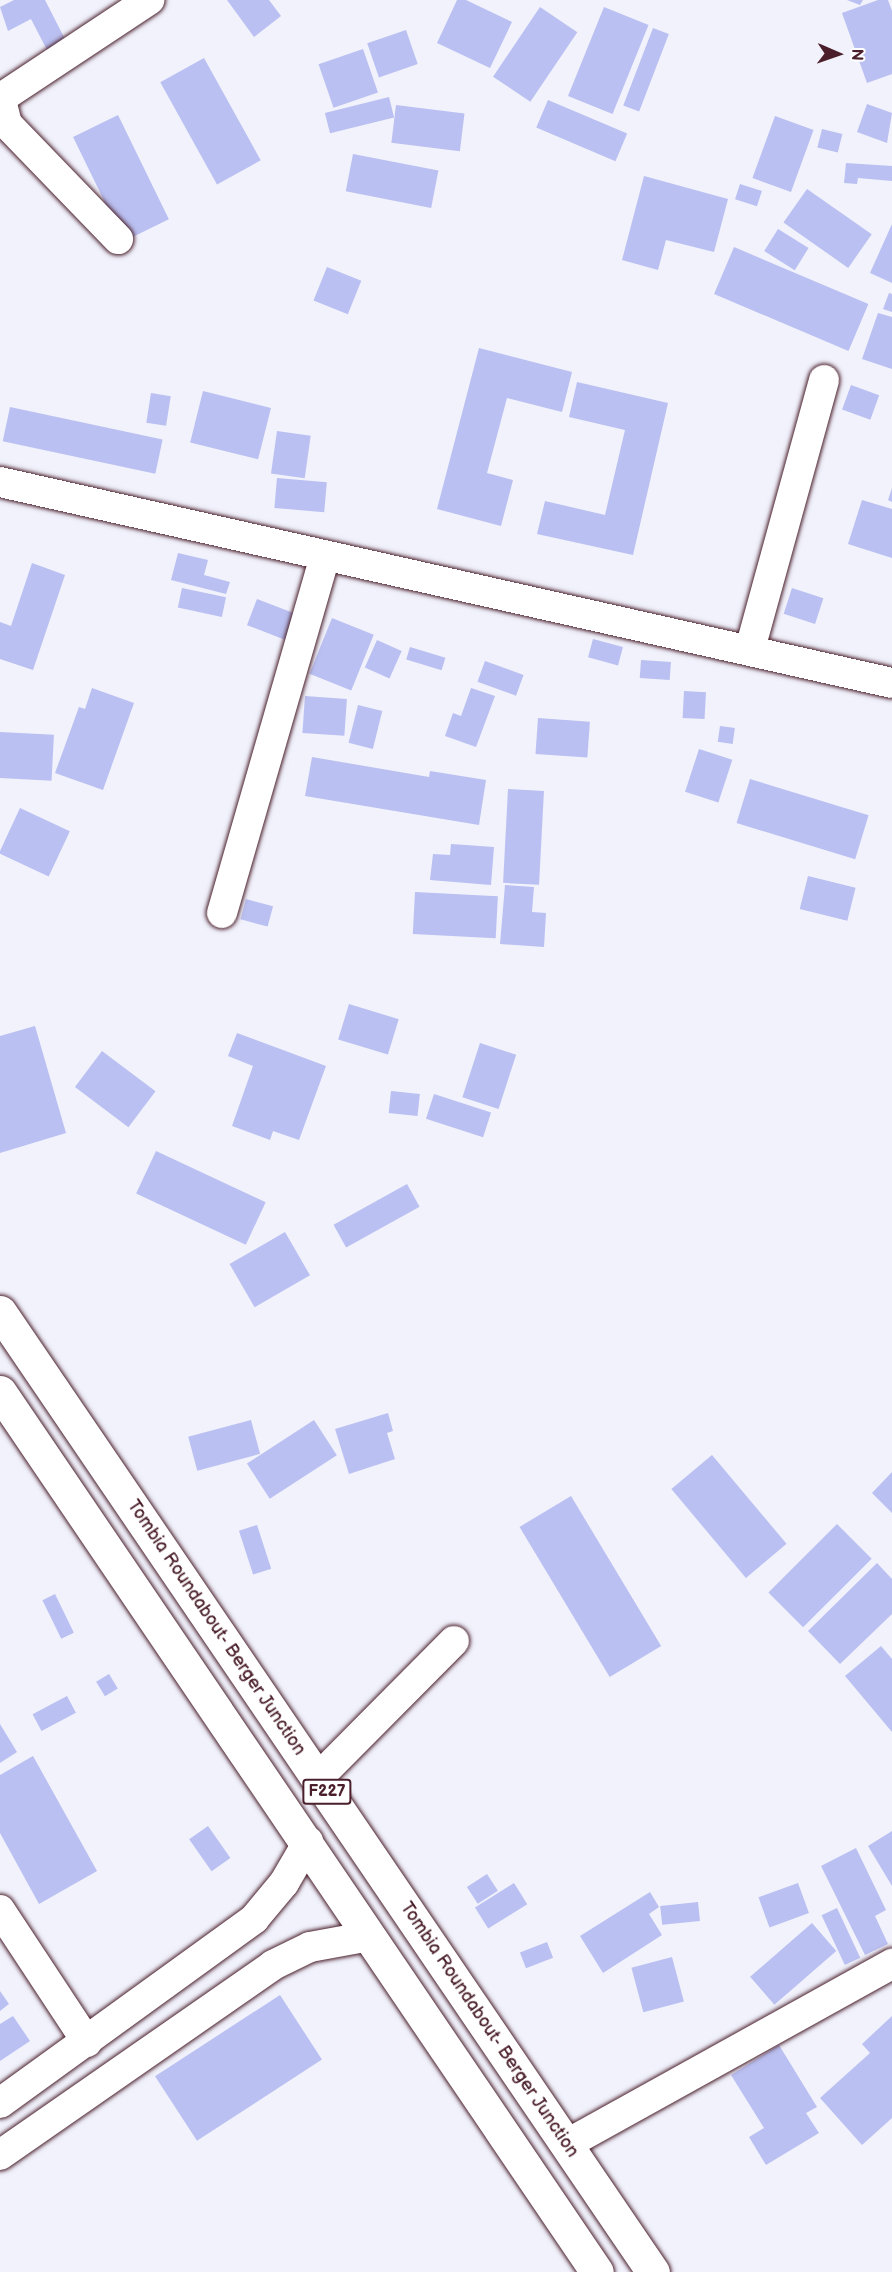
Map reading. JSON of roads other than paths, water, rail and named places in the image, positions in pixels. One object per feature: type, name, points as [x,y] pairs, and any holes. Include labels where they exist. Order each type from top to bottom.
[{"type":"main road","name":"Tombia Roundabout- Berger Junction","points":[[0,1312],[653,2272]]},
{"type":"main road","name":"F227","points":[[0,1392],[308,1842],[597,2272]]},
{"type":"street","points":[[118,239],[2,112],[149,0]]},
{"type":"street","points":[[750,649],[824,380]]},
{"type":"street","points":[[0,482],[750,649],[892,683]]},
{"type":"street","points":[[222,913],[325,556]]},
{"type":"street","points":[[318,1778],[454,1641]]},
{"type":"street","points":[[0,2103],[87,2042],[254,1918],[284,1883],[308,1842]]},
{"type":"street","points":[[0,1910],[87,2042]]},
{"type":"street","points":[[0,2155],[273,1965],[310,1947],[370,1936]]},
{"type":"street","points":[[567,2144],[892,1964]]}]
